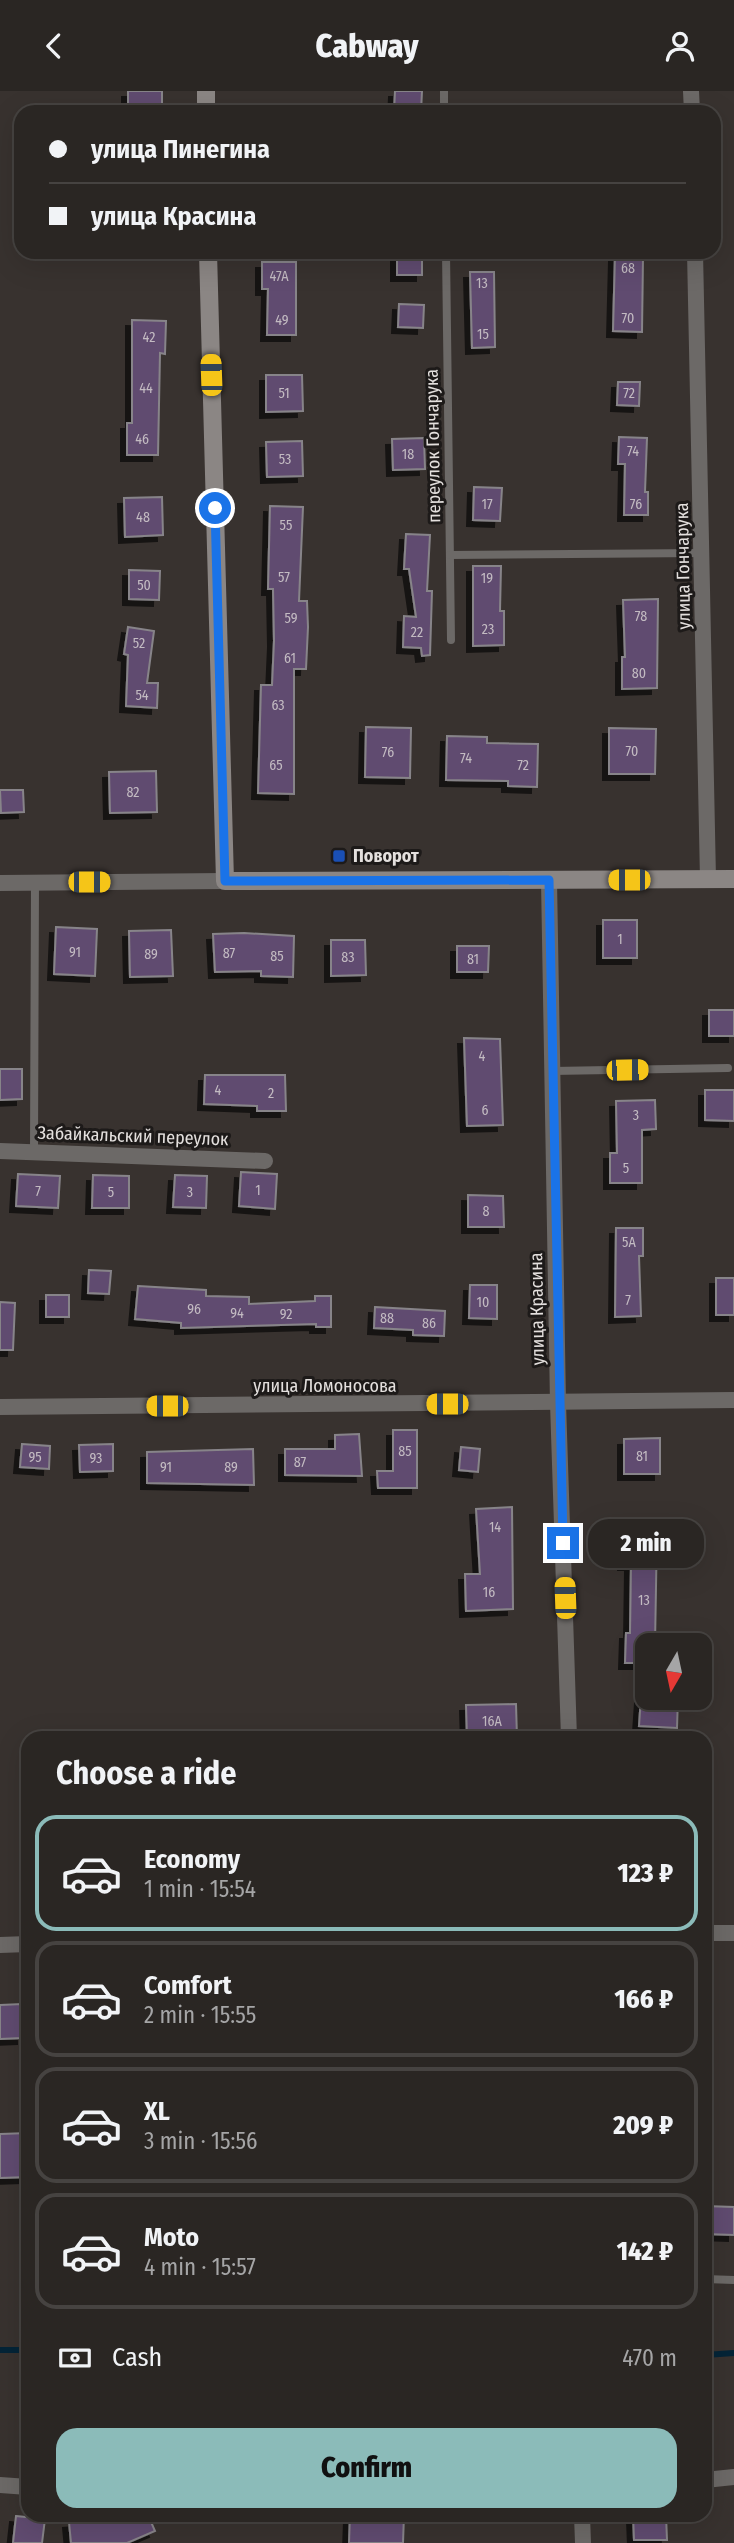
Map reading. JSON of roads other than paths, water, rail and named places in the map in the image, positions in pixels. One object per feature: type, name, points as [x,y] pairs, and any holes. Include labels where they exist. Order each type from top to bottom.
[{"type":"street","points":[[208,259],[225,881]]},
{"type":"street","name":"улица Гончарука","points":[[695,259],[708,879]]},
{"type":"street","points":[[0,883],[734,879]]},
{"type":"street","name":"улица Красина","points":[[549,880],[558,1403],[569,1731]]},
{"type":"street","name":"Забайкальский переулок","points":[[0,1151],[34,1150],[265,1161]]},
{"type":"street","name":"улица Ломоносова","points":[[0,1407],[734,1400]]},
{"type":"street","points":[[712,1933],[734,1933]]},
{"type":"street","points":[[0,1945],[21,1944]]},
{"type":"street","points":[[712,2479],[734,2477]]},
{"type":"street","points":[[0,2485],[21,2486]]},
{"type":"street","points":[[582,2522],[583,2543]]},
{"type":"lane","name":"переулок Гончарука","points":[[446,259],[451,640]]},
{"type":"lane","points":[[450,555],[702,553]]},
{"type":"lane","points":[[34,1150],[35,883]]},
{"type":"lane","points":[[552,1071],[728,1068]]},
{"type":"lane","points":[[712,2279],[734,2280]]},
{"type":"waterway","points":[[0,2350],[21,2350]]},
{"type":"waterway","points":[[712,2355],[734,2353]]},
{"type":"place","name":"Поворот","points":[[339,856]]}]
